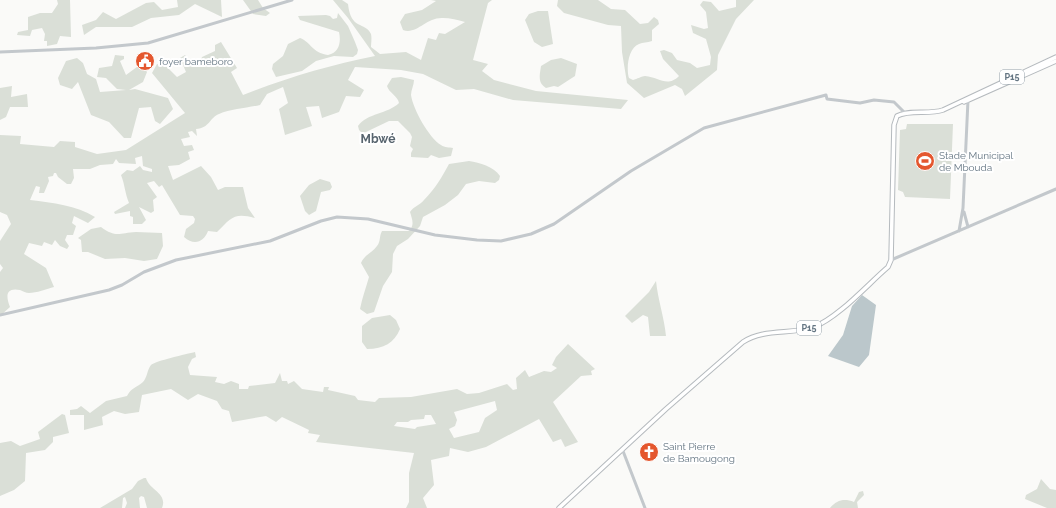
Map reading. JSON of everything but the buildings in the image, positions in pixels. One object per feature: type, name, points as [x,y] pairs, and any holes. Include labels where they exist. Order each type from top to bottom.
[{"type":"main road","name":"P15","points":[[968,100],[1056,57]]},
{"type":"main road","name":"P15","points":[[905,114],[936,112],[968,100],[1056,61]]},
{"type":"main road","points":[[891,260],[894,123],[897,116],[905,114]]},
{"type":"main road","name":"P15","points":[[558,508],[623,451],[666,409],[743,342],[757,335],[801,330],[818,325],[848,304],[888,267],[891,260]]},
{"type":"street","points":[[0,52],[96,48],[148,43],[292,0]]},
{"type":"street","points":[[0,315],[109,290],[122,285],[144,272],[176,260],[270,241],[321,221],[337,217],[368,219],[453,238],[490,241],[508,240],[549,227],[637,167],[709,126],[826,96],[827,99],[860,103],[874,100],[894,102],[905,114]]},
{"type":"street","points":[[960,231],[963,208],[968,100]]},
{"type":"street","points":[[891,260],[1056,189]]},
{"type":"street","points":[[963,208],[968,227]]},
{"type":"street","points":[[623,451],[645,508]]},
{"type":"shaded area","points":[[57,0],[70,0],[71,37],[60,36],[57,44],[47,46],[47,41],[44,41],[45,34],[42,28],[32,30],[30,36],[17,35],[18,32],[28,30],[28,17],[40,13],[52,13],[58,4]]},
{"type":"shaded area","points":[[177,0],[221,0],[222,17],[195,4],[179,15],[151,18],[132,27],[96,27],[84,35],[82,25],[96,20],[103,12],[116,19],[146,3],[154,2],[162,10],[178,7]]},
{"type":"shaded area","points":[[243,0],[258,0],[263,8],[270,13],[266,16],[253,14]]},
{"type":"shaded area","points":[[333,0],[342,0],[348,4],[352,18],[355,22],[368,30],[371,34],[371,47],[380,54],[406,52],[421,60],[428,38],[436,40],[439,33],[445,34],[465,22],[448,18],[437,18],[408,31],[403,30],[400,22],[405,14],[422,10],[436,1],[431,0],[492,0],[488,3],[473,60],[488,64],[482,71],[494,80],[536,91],[628,100],[621,109],[513,100],[474,89],[456,90],[423,74],[401,70],[355,67],[348,80],[364,90],[360,97],[346,96],[339,112],[322,118],[319,106],[306,107],[312,126],[285,135],[279,109],[288,103],[283,87],[267,94],[260,105],[219,114],[204,127],[196,129],[197,136],[192,131],[188,132],[190,137],[181,139],[184,146],[192,145],[194,150],[188,152],[190,159],[179,165],[168,166],[173,180],[201,166],[211,177],[218,190],[225,187],[243,187],[248,208],[255,218],[248,216],[237,216],[226,223],[217,232],[208,231],[204,238],[198,242],[195,242],[184,237],[186,229],[194,223],[195,219],[193,216],[180,215],[162,185],[159,187],[154,181],[147,183],[157,197],[153,200],[154,211],[151,213],[139,207],[146,220],[142,224],[133,224],[133,217],[130,216],[130,211],[115,214],[114,212],[129,203],[121,175],[127,170],[133,171],[140,166],[143,170],[152,172],[152,169],[143,166],[142,156],[135,158],[136,164],[119,163],[116,159],[113,164],[100,165],[90,169],[73,169],[74,178],[71,184],[67,184],[58,177],[56,173],[54,173],[53,176],[48,177],[49,181],[44,193],[39,193],[40,187],[36,186],[30,200],[72,207],[95,217],[88,223],[74,216],[72,223],[76,226],[73,235],[67,235],[65,240],[69,246],[67,249],[60,246],[55,240],[52,245],[44,242],[42,246],[29,243],[24,254],[46,268],[54,287],[32,293],[15,289],[9,291],[7,296],[10,307],[0,316],[0,272],[3,268],[0,264],[0,241],[11,224],[7,215],[0,212],[0,135],[21,136],[20,144],[54,147],[60,141],[75,142],[75,147],[97,154],[126,150],[185,113],[152,73],[157,64],[166,66],[177,77],[186,72],[180,58],[185,55],[193,67],[198,67],[202,57],[215,51],[215,45],[221,42],[237,68],[231,72],[243,95],[308,72],[375,56]]},
{"type":"shaded area","points":[[558,0],[598,0],[611,9],[625,10],[640,24],[648,23],[654,17],[658,20],[659,24],[652,30],[652,41],[639,44],[632,50],[628,64],[628,74],[629,78],[633,80],[645,76],[667,82],[679,76],[663,59],[660,51],[664,50],[672,53],[677,60],[690,63],[697,68],[710,65],[711,57],[706,39],[693,33],[691,25],[704,29],[708,28],[706,12],[700,5],[703,1],[711,2],[719,11],[736,7],[736,0],[754,0],[736,19],[718,55],[717,70],[685,96],[682,89],[675,85],[644,98],[627,83],[622,52],[621,26],[608,25],[564,13],[557,6]]},
{"type":"shaded area","points":[[538,11],[548,11],[553,44],[542,47],[534,42],[525,20],[529,14]]},
{"type":"shaded area","points":[[338,13],[348,26],[358,50],[357,54],[353,57],[334,56],[316,61],[302,71],[276,77],[272,69],[273,64],[283,56],[288,44],[300,38],[307,42],[315,50],[323,54],[332,54],[339,46],[339,32],[300,20],[298,16],[326,15],[333,19],[337,18]]},
{"type":"shaded area","points":[[115,55],[124,56],[124,59],[120,61],[126,75],[141,64],[147,72],[143,82],[129,90],[135,89],[168,98],[173,109],[160,124],[155,121],[151,107],[139,108],[131,138],[124,138],[109,122],[91,115],[78,82],[72,89],[60,85],[58,78],[66,61],[77,58],[83,63],[87,74],[96,79],[100,92],[126,90],[117,89],[106,78],[97,77],[99,68],[112,66]]},
{"type":"shaded area","points":[[561,58],[577,64],[575,76],[558,87],[554,86],[546,88],[540,81],[541,66],[551,60]]},
{"type":"shaded area","points":[[401,77],[414,80],[411,95],[418,115],[436,141],[444,147],[453,148],[451,156],[439,158],[431,155],[428,158],[411,157],[413,149],[410,146],[412,137],[398,121],[389,121],[362,133],[359,130],[358,126],[367,118],[394,107],[399,103],[397,98],[387,86],[392,78]]},
{"type":"shaded area","points":[[12,86],[11,97],[27,94],[28,107],[10,107],[6,117],[0,120],[0,88]]},
{"type":"shaded area","name":"Stade Municipal de Mbouda","points":[[907,124],[953,124],[950,199],[905,197],[903,192],[898,190],[900,130],[906,129]]},
{"type":"shaded area","points":[[469,161],[490,167],[500,176],[499,180],[495,183],[479,181],[466,184],[458,195],[445,205],[423,217],[420,226],[408,239],[397,246],[393,254],[392,272],[383,286],[374,312],[367,314],[360,309],[369,277],[361,263],[362,260],[377,246],[382,231],[409,231],[411,229],[412,220],[410,212],[432,192],[449,164]]},
{"type":"shaded area","points":[[320,179],[330,182],[332,187],[330,190],[321,192],[316,211],[309,215],[305,211],[300,196],[309,185]]},
{"type":"shaded area","points":[[101,227],[114,234],[136,232],[162,233],[163,246],[157,259],[144,261],[125,258],[105,259],[88,252],[82,252],[81,240],[78,238],[91,229]]},
{"type":"shaded area","points":[[656,281],[666,336],[650,336],[648,317],[643,315],[632,323],[625,316],[649,292]]},
{"type":"shaded area","points":[[862,295],[876,305],[869,355],[859,367],[828,356],[843,335],[852,306]]},
{"type":"shaded area","points":[[390,315],[396,320],[400,329],[398,334],[388,344],[378,348],[367,349],[362,342],[362,326],[372,318]]},
{"type":"shaded area","points":[[568,344],[595,369],[591,371],[592,375],[581,376],[553,402],[578,442],[565,447],[561,439],[553,442],[539,419],[486,447],[468,452],[450,448],[449,456],[431,460],[434,485],[423,498],[427,508],[406,508],[409,502],[409,473],[414,453],[316,442],[320,435],[308,433],[309,430],[282,417],[276,422],[266,416],[232,422],[229,411],[222,409],[217,401],[198,394],[188,400],[171,389],[142,395],[139,412],[125,414],[114,411],[102,417],[103,425],[84,430],[84,415],[70,415],[70,410],[77,409],[81,406],[90,413],[106,401],[127,396],[132,389],[141,384],[151,365],[154,363],[195,352],[196,357],[192,359],[188,367],[190,375],[217,377],[215,382],[224,384],[231,381],[239,384],[239,389],[248,389],[249,386],[275,383],[280,373],[282,381],[287,381],[288,384],[294,381],[302,389],[323,392],[324,387],[329,387],[328,390],[355,396],[358,400],[375,402],[379,398],[411,397],[457,389],[467,394],[479,393],[507,384],[513,390],[517,389],[516,378],[525,370],[529,377],[544,371],[551,372],[557,368],[552,365],[556,357]],"holes":[[[495,401],[497,410],[485,418],[479,432],[454,438],[449,429],[455,426],[457,420],[454,412]],[[425,415],[431,415],[436,424],[417,427],[415,429],[394,426],[397,422],[408,422],[411,420],[424,419]]]},
{"type":"shaded area","points":[[62,414],[65,415],[69,433],[53,437],[53,442],[45,450],[26,453],[25,481],[14,490],[0,496],[0,443],[11,441],[20,446],[40,439],[38,432]]},
{"type":"shaded area","points":[[146,478],[151,486],[160,495],[163,503],[162,508],[147,508],[144,497],[141,496],[139,498],[140,508],[125,508],[127,503],[125,497],[123,498],[122,508],[100,508],[132,489],[138,481]]},
{"type":"shaded area","points":[[1041,479],[1050,489],[1056,490],[1056,508],[1047,508],[1025,499],[1026,495],[1037,489]]},
{"type":"shaded area","points":[[863,491],[864,495],[857,502],[858,508],[830,508],[841,500],[854,502],[859,492]]},
{"type":"place","name":"foyer bameboro","points":[[145,61]]},
{"type":"place","name":"Stade Municipal de Mbouda","points":[[925,161]]},
{"type":"place","name":"Saint Pierre de Bamougong","points":[[649,452]]},
{"type":"district","name":"Mbwé","points":[[378,139]]}]
